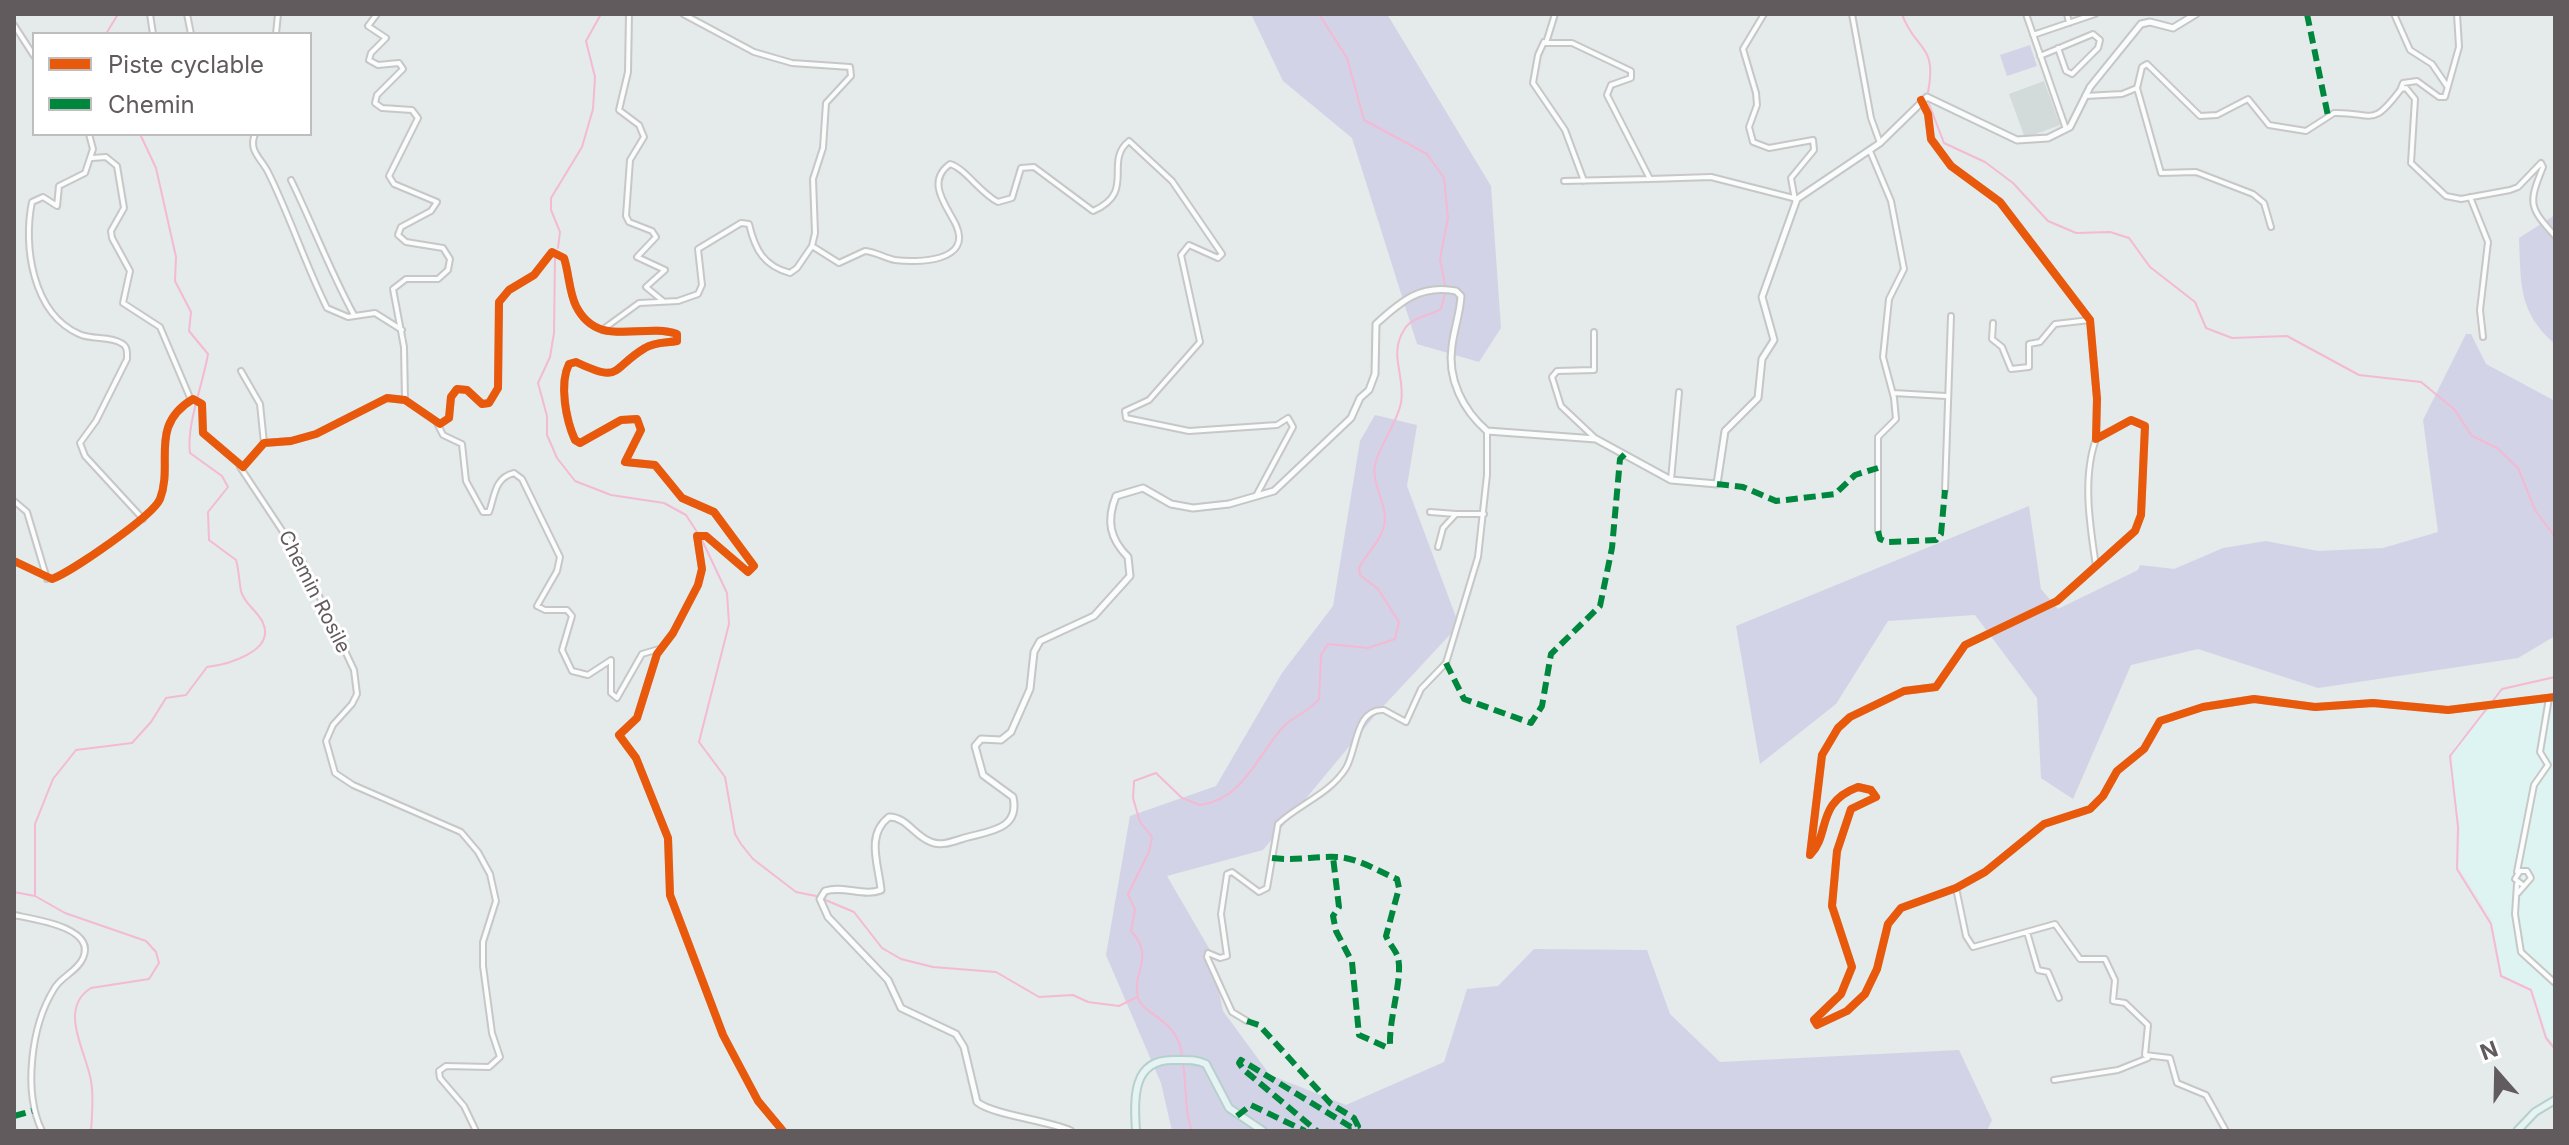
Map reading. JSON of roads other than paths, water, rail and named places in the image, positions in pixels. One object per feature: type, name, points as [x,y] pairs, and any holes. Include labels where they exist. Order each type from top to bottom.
[{"type":"main road","points":[[1071,1131],[1029,1116],[985,1108],[977,1102],[959,1037],[945,1026],[901,1008],[888,980],[828,917],[820,897],[835,888],[872,893],[881,890],[875,846],[882,824],[889,817],[899,817],[920,837],[939,844],[1007,825],[1015,807],[1013,797],[983,775],[975,756],[975,746],[981,739],[1001,740],[1011,732],[1030,689],[1034,652],[1043,638],[1094,616],[1130,576],[1128,557],[1117,547],[1110,531],[1116,496],[1143,488],[1171,504],[1193,508],[1255,498],[1279,487],[1356,411],[1374,380],[1376,324],[1410,296],[1423,290],[1440,288],[1456,291],[1461,296],[1451,347],[1456,383],[1464,406],[1487,431],[1596,439],[1671,480],[1717,484],[1725,431],[1758,398],[1762,359],[1774,340],[1762,297],[1796,200],[1880,143],[1921,100],[1935,98],[1950,110],[2023,141],[2038,141],[2067,130],[2085,96],[2141,24],[2150,22],[2173,28],[2196,14]]},
{"type":"main road","points":[[1136,1131],[1138,1079],[1148,1065],[1158,1060],[1198,1060],[1211,1069],[1229,1108],[1263,1131]]},
{"type":"main road","points":[[2518,1129],[2555,1100]]},
{"type":"street","points":[[377,14],[368,26],[386,38],[371,53],[369,60],[378,65],[399,63],[403,69],[377,95],[375,103],[382,108],[412,110],[418,118],[389,176],[394,184],[437,202],[431,211],[401,227],[398,235],[406,242],[443,248],[450,259],[448,270],[438,279],[406,279],[395,285],[393,293],[402,330],[405,400]]},
{"type":"street","points":[[629,14],[628,72],[619,110],[639,125],[644,137],[630,160],[626,216],[629,222],[652,231],[656,237],[637,257],[665,270],[646,287],[663,301]]},
{"type":"street","points":[[602,330],[639,303],[689,299],[698,294],[702,285],[698,249],[741,223],[749,224],[758,253],[775,269],[795,271],[812,246],[816,222],[813,179],[823,148],[823,111],[826,103],[851,76],[850,67],[792,63],[754,52],[683,14]]},
{"type":"street","points":[[1555,14],[1538,55],[1533,83],[1565,130],[1584,181]]},
{"type":"street","points":[[1564,181],[1711,177],[1796,200],[1791,178],[1814,150],[1813,140],[1769,148],[1753,142],[1749,134],[1750,116],[1757,105],[1743,49],[1764,14]]},
{"type":"street","points":[[1852,14],[1871,118],[1880,143]]},
{"type":"street","points":[[2026,14],[2067,130]]},
{"type":"street","points":[[2067,14],[2069,23]]},
{"type":"street","points":[[2032,35],[2095,14]]},
{"type":"street","points":[[2394,14],[2410,50],[2432,64],[2447,86]]},
{"type":"street","points":[[2271,227],[2264,203],[2253,194],[2196,172],[2161,173],[2137,88],[2142,67],[2147,64],[2200,116],[2217,115],[2248,99],[2269,125],[2306,131],[2334,113],[2363,118],[2377,115],[2403,83],[2417,81],[2439,97],[2445,97],[2459,47],[2457,14]]},
{"type":"street","points":[[14,25],[32,53]]},
{"type":"street","points":[[2040,56],[2058,48],[2093,34],[2100,40],[2098,48],[2072,74],[2066,71],[2058,48]]},
{"type":"street","points":[[1545,40],[1554,45],[1572,43],[1584,47],[1631,71],[1631,78],[1611,85],[1607,95],[1650,179]]},
{"type":"street","points":[[2085,96],[2122,94],[2137,88]]},
{"type":"street","points":[[2401,89],[2410,90],[2415,99],[2411,163],[2446,196],[2470,197],[2518,187],[2541,163],[2543,167],[2533,192],[2533,209],[2555,236]]},
{"type":"street","points":[[1921,100],[1928,114],[1931,139],[1951,166],[2000,202],[2090,320],[2097,399],[2089,513],[2096,566]]},
{"type":"street","points":[[90,136],[93,149],[83,176],[59,186],[57,206],[43,197],[32,202],[28,249],[42,292],[57,317],[76,333],[121,342],[127,350],[127,359],[96,421],[80,443],[85,456],[143,519]]},
{"type":"street","points":[[254,136],[252,146],[274,184],[327,308],[335,315],[375,313],[402,330]]},
{"type":"street","points":[[812,246],[839,263],[865,251],[891,260],[916,262],[951,254],[958,245],[959,235],[940,196],[939,181],[943,169],[950,164],[958,166],[976,188],[998,202],[1012,198],[1021,168],[1034,167],[1093,211],[1109,204],[1118,192],[1120,155],[1129,141],[1172,181],[1222,254],[1218,258],[1199,247],[1189,245],[1184,248],[1181,255],[1200,342],[1149,400],[1125,411],[1126,418],[1189,431],[1277,425],[1288,418],[1293,427],[1255,498]]},
{"type":"street","points":[[1870,151],[1891,201],[1904,269],[1887,308],[1889,325],[1883,357],[1896,419],[1880,433],[1878,531]]},
{"type":"street","points":[[91,158],[106,157],[117,166],[124,208],[111,231],[130,271],[123,303],[160,327],[192,400]]},
{"type":"street","points":[[291,180],[313,224],[328,268],[354,316]]},
{"type":"street","points":[[2470,197],[2488,242],[2480,310],[2483,337]]},
{"type":"street","points":[[437,423],[449,418],[451,397],[457,389],[467,390],[482,404],[494,398],[498,388],[499,302],[509,290],[534,275],[550,253],[562,255],[576,306],[584,318],[602,330],[613,334],[655,329],[676,334],[679,338],[645,348],[622,368],[606,374],[595,373],[576,362],[569,364],[565,377],[566,403],[575,440],[585,442],[621,420],[637,419],[641,430],[625,462],[655,465],[682,498],[709,508],[754,568],[748,572],[706,536],[697,536],[700,579],[673,633],[659,649],[637,718],[621,729],[619,738],[636,758],[668,838],[670,895],[723,1035],[758,1101],[783,1131]]},
{"type":"street","points":[[1945,490],[1951,316]]},
{"type":"street","points":[[1993,323],[1992,339],[2002,347],[2011,369],[2029,367],[2029,344],[2040,342],[2055,324],[2090,320]]},
{"type":"street","points":[[1594,332],[1594,370],[1557,371],[1552,380],[1561,406],[1596,439]]},
{"type":"street","points":[[192,400],[201,402],[203,433],[240,467],[246,465],[264,443],[260,404],[241,371]]},
{"type":"street","points":[[1671,480],[1679,392]]},
{"type":"street","points":[[1893,393],[1946,396]]},
{"type":"street","points":[[264,443],[291,441],[316,434],[380,399],[405,400],[437,423],[443,435],[462,444],[464,474],[483,512],[489,512],[495,491],[505,476],[514,473],[522,479],[560,557],[557,571],[537,606],[540,609],[564,609],[571,613],[562,650],[572,671],[588,675],[611,660],[611,693],[615,698],[642,654],[659,649]]},
{"type":"street","points":[[47,579],[77,566],[143,519],[159,501],[167,430],[174,417],[192,400]]},
{"type":"street","points":[[2096,439],[2131,420],[2145,426],[2141,515],[2135,531],[2057,601],[1965,645],[1936,687],[1904,691],[1850,717],[1832,737],[1822,755],[1810,855],[1824,818],[1837,800],[1858,787],[1871,790],[1876,797],[1851,809],[1841,830],[1832,906],[1852,967],[1847,986],[1814,1023],[1821,1025],[1847,1011],[1865,994],[1877,969],[1888,924],[1901,908],[1956,888],[1985,872],[2044,824],[2090,809],[2103,796],[2117,771],[2149,744],[2160,721],[2174,715],[2254,699],[2315,707],[2373,703],[2448,710],[2552,697],[2540,752],[2548,765],[2534,785],[2522,861],[2517,872],[2515,914],[2521,952],[2555,983]]},
{"type":"street","points":[[1247,1021],[1232,1012],[1207,957],[1208,953],[1220,958],[1227,956],[1221,914],[1227,874],[1232,872],[1259,892],[1267,888],[1278,824],[1342,773],[1351,759],[1356,733],[1370,714],[1384,710],[1406,722],[1421,689],[1446,663],[1478,557],[1484,514],[1487,431]]},
{"type":"street","name":"Chemin Rosile","points":[[240,467],[303,562],[354,670],[357,694],[333,725],[326,741],[335,773],[353,785],[461,832],[484,862],[494,885],[495,912],[482,951],[492,1033],[500,1057],[489,1067],[446,1066],[439,1071],[440,1078],[464,1106],[476,1131]]},
{"type":"street","points":[[14,501],[27,512],[47,579]]},
{"type":"street","points":[[1430,512],[1484,514]]},
{"type":"street","points":[[1438,547],[1443,528],[1456,514]]},
{"type":"street","points":[[14,561],[47,579]]},
{"type":"street","points":[[2518,893],[2531,878],[2522,861]]},
{"type":"street","points":[[2517,872],[2527,871]]},
{"type":"street","points":[[2517,884],[2524,886]]},
{"type":"street","points":[[1956,888],[1966,936],[1973,947],[2055,924],[2080,959],[2105,959],[2115,980],[2113,1001],[2125,1003],[2148,1025],[2143,1050],[2149,1057]]},
{"type":"street","points":[[14,915],[55,923],[72,931],[85,950],[76,968],[54,987],[35,1039],[32,1111],[42,1131]]},
{"type":"street","points":[[2027,932],[2038,970],[2048,972],[2059,998]]},
{"type":"street","points":[[2054,1080],[2118,1070],[2149,1057],[2170,1058],[2177,1083],[2203,1092],[2226,1131]]},
{"type":"waterway","points":[[107,32],[118,14]]},
{"type":"waterway","points":[[558,248],[560,232],[551,210],[551,198],[582,147],[593,109],[595,77],[586,41],[601,14]]},
{"type":"waterway","points":[[1182,1057],[1175,1035],[1138,998],[1137,980],[1142,949],[1131,931],[1135,910],[1128,894],[1149,852],[1152,837],[1140,822],[1133,798],[1134,781],[1156,773],[1182,798],[1200,805],[1228,794],[1239,785],[1284,726],[1319,699],[1321,655],[1328,644],[1368,648],[1395,639],[1399,622],[1378,589],[1360,575],[1359,568],[1384,526],[1384,511],[1374,473],[1401,403],[1397,357],[1399,339],[1411,322],[1441,309],[1446,290],[1440,259],[1448,218],[1444,178],[1427,154],[1364,120],[1347,58],[1319,14]]},
{"type":"waterway","points":[[1902,14],[1927,55],[1930,64],[1928,92]]},
{"type":"waterway","points":[[1929,104],[1944,143],[1985,162],[2013,183],[2048,221],[2076,233],[2110,232],[2129,238],[2150,267],[2195,302],[2206,328],[2232,338],[2287,336],[2359,375],[2421,382],[2454,409],[2472,436],[2497,448],[2518,468],[2535,510],[2555,537]]},
{"type":"waterway","points":[[35,896],[35,824],[53,779],[76,750],[132,743],[151,722],[166,698],[186,695],[207,667],[247,655],[262,642],[265,633],[261,619],[241,591],[236,560],[209,540],[208,512],[228,487],[222,476],[190,453],[189,442],[208,354],[189,331],[191,312],[175,281],[176,257],[156,168],[141,136]]},
{"type":"waterway","points":[[555,255],[554,333],[550,357],[538,383],[547,416],[547,435],[557,458],[575,481],[611,495],[664,503],[686,515],[697,532]]},
{"type":"waterway","points":[[701,538],[727,593],[729,624],[699,742],[725,777],[735,834],[741,844],[753,859],[796,892],[816,896]]},
{"type":"waterway","points":[[2555,677],[2502,689],[2450,756],[2458,827],[2457,869],[2491,924],[2501,976],[2531,990],[2546,1038],[2555,1049]]},
{"type":"waterway","points":[[14,892],[35,896],[65,913],[146,941],[156,952],[159,963],[149,979],[91,988],[76,1007],[77,1032],[92,1087],[91,1131]]},
{"type":"waterway","points":[[823,899],[854,912],[882,948],[901,959],[933,967],[996,972],[1039,997],[1073,995],[1088,1002],[1119,1006],[1137,997]]},
{"type":"waterway","points":[[1183,1064],[1192,1131]]}]
